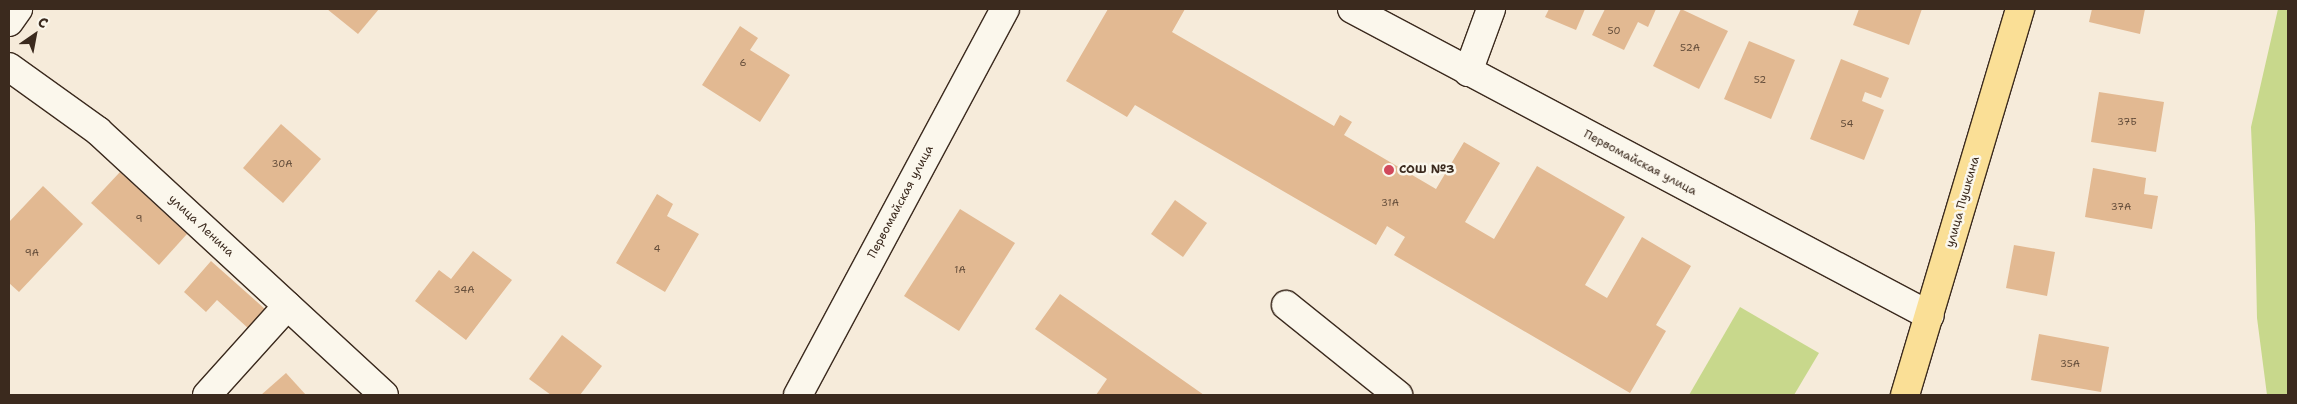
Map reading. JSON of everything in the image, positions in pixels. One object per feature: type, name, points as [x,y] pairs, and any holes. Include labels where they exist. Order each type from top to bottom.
[{"type":"main road","name":"улица Пушкина","points":[[1905,395],[2020,9]]},
{"type":"street","points":[[9,22],[18,9]]},
{"type":"street","name":"Первомайская улица","points":[[798,395],[1005,9]]},
{"type":"street","name":"Первомайская улица","points":[[1352,9],[1930,316]]},
{"type":"street","points":[[1468,72],[1491,9]]},
{"type":"street","name":"улица Ленина","points":[[9,67],[98,131],[384,395]]},
{"type":"street","points":[[1286,305],[1398,395]]},
{"type":"street","points":[[207,395],[287,306]]},
{"type":"green space","points":[[2278,9],[2288,9],[2288,395],[2267,395],[2257,318],[2251,127]]},
{"type":"green space","points":[[1740,307],[1819,353],[1794,395],[1689,395]]},
{"type":"building","points":[[327,9],[379,9],[358,34]]},
{"type":"building","points":[[1108,9],[1185,9],[1172,32],[1334,126],[1340,115],[1352,122],[1344,135],[1436,189],[1464,142],[1500,163],[1465,222],[1494,239],[1537,166],[1625,217],[1585,285],[1607,298],[1642,237],[1691,266],[1656,325],[1666,331],[1630,393],[1394,255],[1405,237],[1387,226],[1376,245],[1135,105],[1127,117],[1066,81]]},
{"type":"building","points":[[1549,9],[1585,9],[1576,30],[1545,17]]},
{"type":"building","points":[[1605,9],[1656,9],[1648,27],[1638,22],[1624,50],[1592,35]]},
{"type":"building","points":[[1681,9],[1728,31],[1699,89],[1653,66]]},
{"type":"building","points":[[1859,9],[1922,9],[1909,45],[1853,25]]},
{"type":"building","points":[[2092,9],[2145,9],[2140,34],[2089,22]]},
{"type":"building","points":[[740,26],[758,38],[750,50],[790,75],[760,122],[702,85]]},
{"type":"building","points":[[1749,41],[1795,60],[1771,119],[1724,99]]},
{"type":"building","points":[[1841,59],[1889,78],[1881,98],[1865,92],[1862,101],[1884,110],[1864,160],[1810,139]]},
{"type":"building","points":[[2099,92],[2164,102],[2156,152],[2091,142]]},
{"type":"building","points":[[281,124],[321,159],[283,203],[243,168]]},
{"type":"building","points":[[2093,168],[2146,178],[2144,194],[2158,196],[2152,229],[2085,217]]},
{"type":"building","points":[[120,172],[187,234],[159,265],[91,203]]},
{"type":"building","points":[[43,186],[83,224],[19,292],[9,283],[9,222]]},
{"type":"building","points":[[657,194],[673,204],[667,216],[699,234],[665,292],[616,263]]},
{"type":"building","points":[[1175,200],[1207,223],[1183,257],[1151,234]]},
{"type":"building","points":[[960,209],[1015,243],[959,331],[904,296]]},
{"type":"building","points":[[2014,245],[2055,252],[2047,296],[2006,288]]},
{"type":"building","points":[[473,251],[512,280],[466,340],[415,301],[439,270],[451,279]]},
{"type":"building","points":[[211,261],[266,310],[249,329],[217,300],[206,312],[184,292]]},
{"type":"building","points":[[1060,294],[1204,395],[1096,395],[1107,379],[1035,329]]},
{"type":"building","points":[[2039,334],[2109,347],[2101,392],[2031,380]]},
{"type":"building","points":[[562,335],[602,366],[580,395],[551,395],[529,379]]},
{"type":"building","points":[[286,373],[306,395],[261,395]]},
{"type":"place","name":"СОШ №3","points":[[1389,170]]}]
